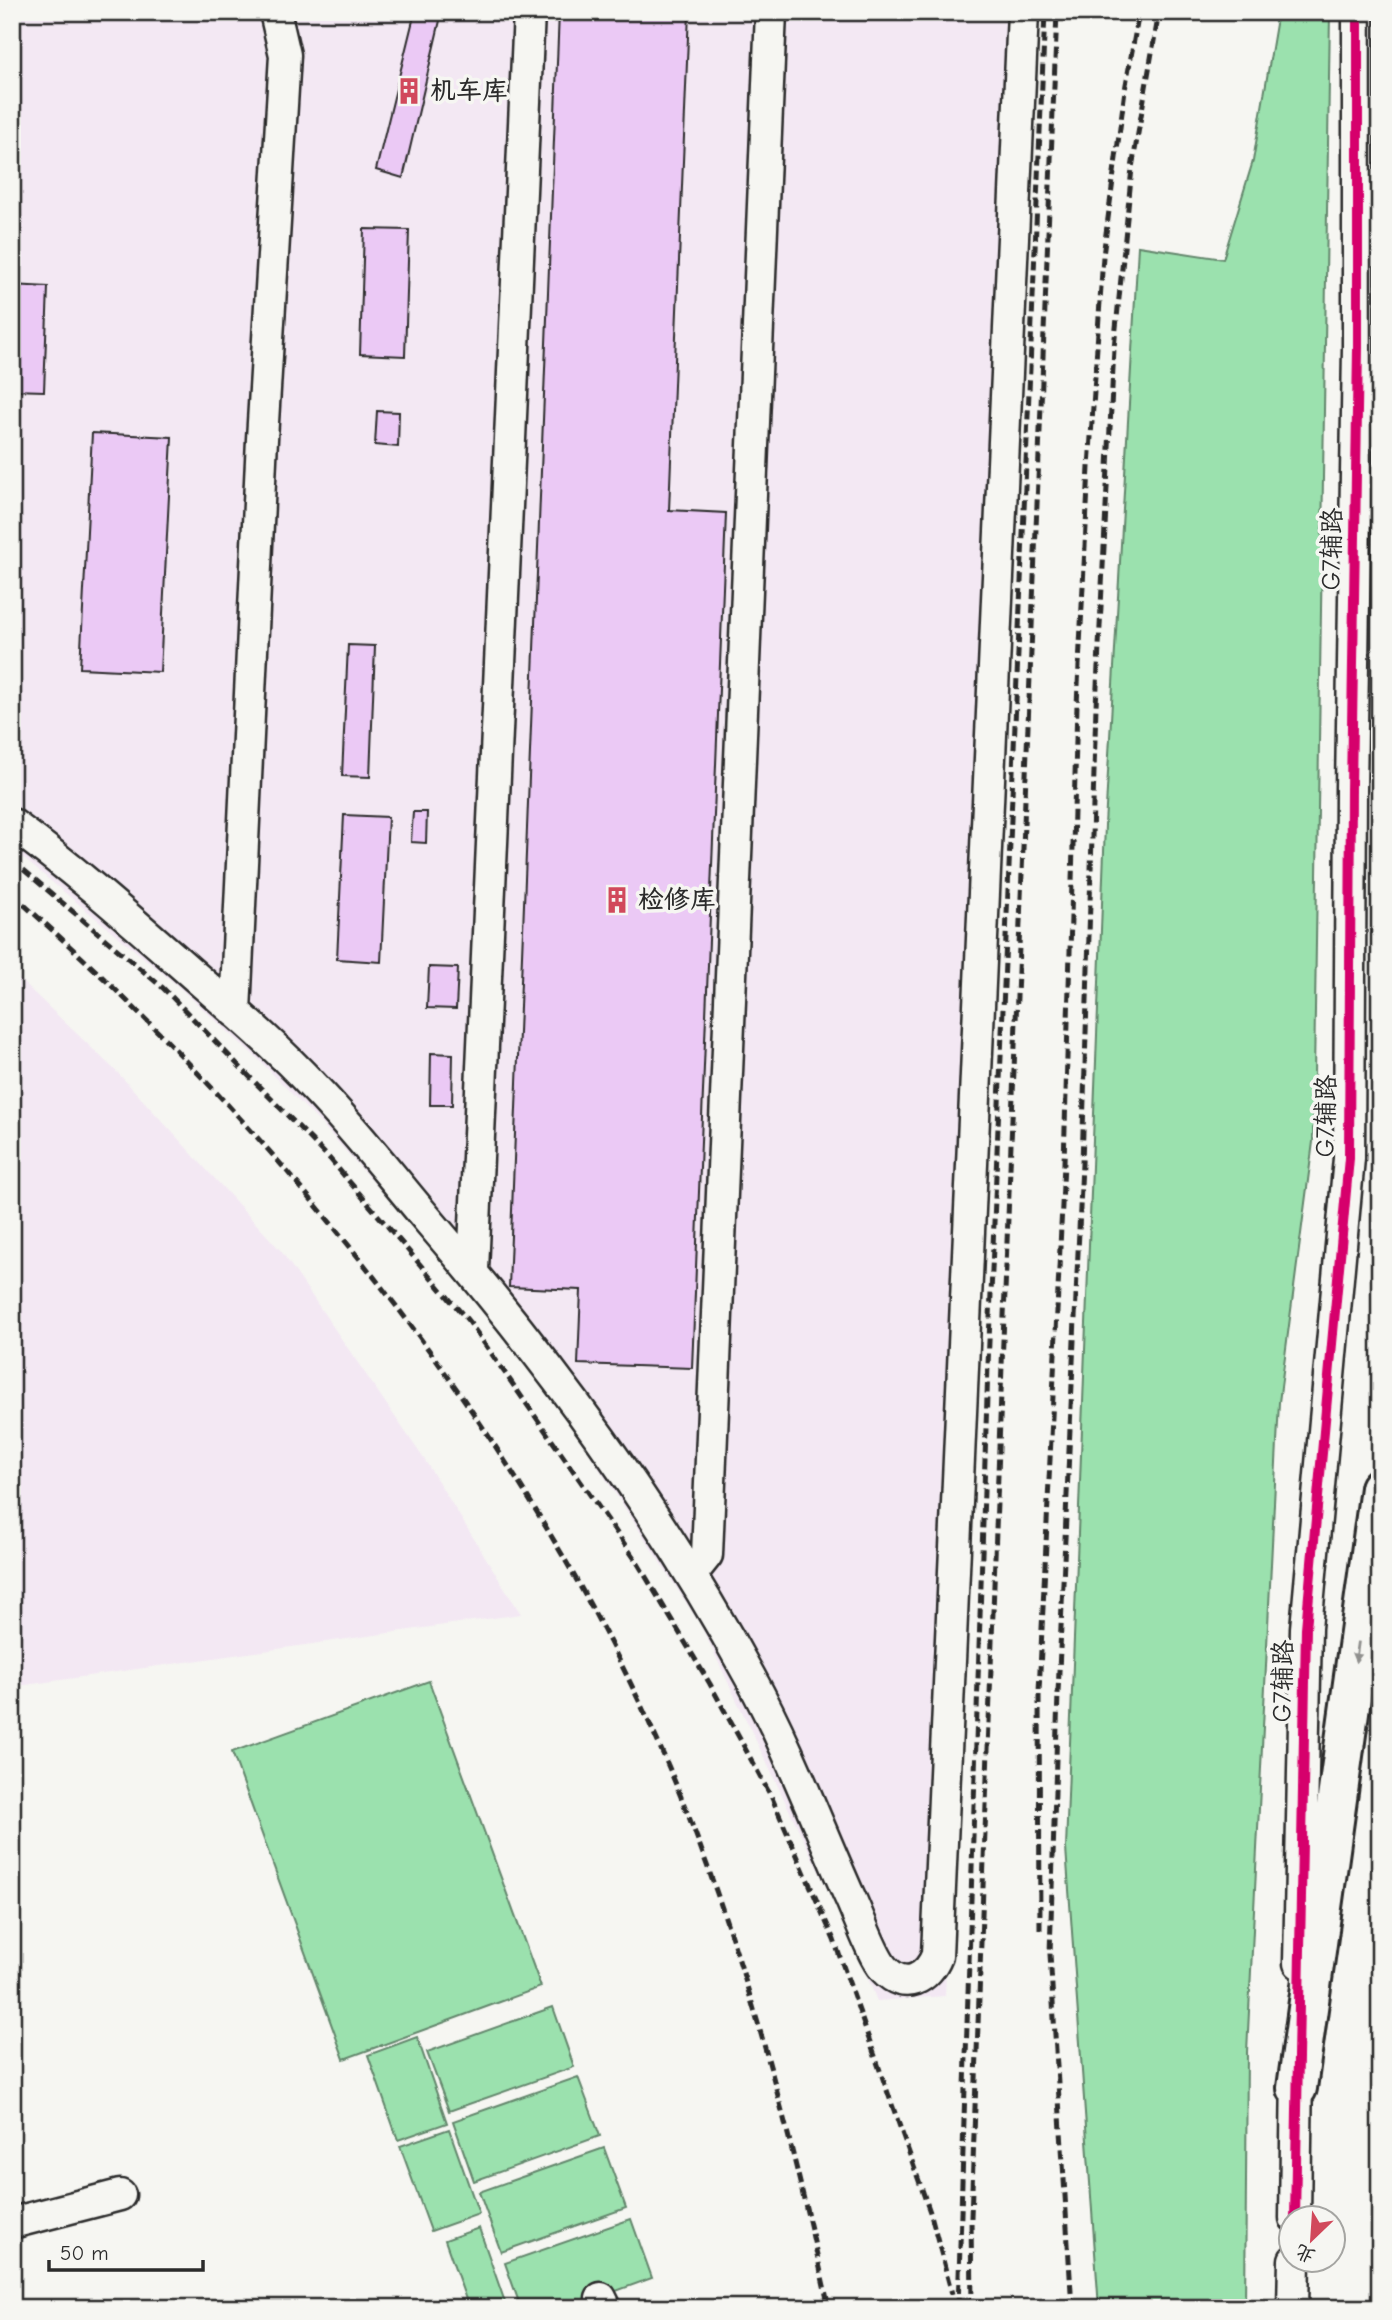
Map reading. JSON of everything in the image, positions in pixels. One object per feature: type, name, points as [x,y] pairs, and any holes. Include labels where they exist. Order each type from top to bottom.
[{"type":"highway","points":[[1297,2088],[1380,1488]]},
{"type":"street","points":[[235,1012],[262,439],[285,55],[275,12]]},
{"type":"street","points":[[473,1270],[529,12]]},
{"type":"street","points":[[691,1575],[707,1555],[771,12]]},
{"type":"street","points":[[12,824],[140,928],[313,1085],[473,1270],[559,1379],[619,1462],[691,1575],[751,1679],[800,1777],[837,1867],[885,1970],[903,1979],[917,1980],[930,1973],[937,1955],[1023,12]]},
{"type":"street","name":"G7辅路","points":[[1295,2204],[1306,1628],[1349,1158],[1358,348],[1358,12]]},
{"type":"street","points":[[12,2223],[120,2195]]},
{"type":"street","points":[[1293,2308],[1294,2274]]},
{"type":"shaded area","points":[[12,12],[1030,12],[945,1996],[877,2001],[856,1949],[700,1624],[576,1433],[473,1294],[326,1129],[257,1058],[172,981],[12,849]]},
{"type":"shaded area","points":[[12,972],[118,1073],[281,1251],[424,1459],[521,1614],[12,1687]]},
{"type":"green space","points":[[1270,12],[1330,12],[1313,1142],[1279,1402],[1247,2052],[1245,2308],[1099,2308],[1066,1848],[1105,825],[1138,246],[1223,259],[1253,161],[1276,24]]},
{"type":"green space","points":[[429,1681],[541,1987],[344,2059],[232,1752]]},
{"type":"green space","points":[[553,2007],[574,2067],[449,2111],[427,2052]]},
{"type":"green space","points":[[417,2037],[447,2123],[398,2140],[368,2055]]},
{"type":"green space","points":[[578,2077],[600,2136],[474,2181],[453,2121]]},
{"type":"green space","points":[[449,2129],[479,2214],[431,2231],[400,2146]]},
{"type":"green space","points":[[604,2148],[626,2208],[501,2252],[479,2192]]},
{"type":"green space","points":[[631,2219],[652,2278],[569,2308],[521,2308],[505,2263]]},
{"type":"green space","points":[[479,2228],[506,2305],[469,2308],[445,2240]]},
{"type":"building","name":"机车库","points":[[415,12],[442,12],[403,178],[376,170]]},
{"type":"building","name":"检修库","points":[[559,12],[689,12],[669,510],[726,513],[692,1368],[578,1364],[581,1290],[509,1287]]},
{"type":"building","points":[[364,229],[409,230],[405,356],[360,354]]},
{"type":"building","points":[[12,285],[48,287],[44,391],[12,390]]},
{"type":"building","points":[[377,411],[399,412],[398,447],[375,445]]},
{"type":"building","points":[[92,433],[172,437],[160,672],[80,668]]},
{"type":"building","points":[[348,645],[375,646],[370,777],[342,776]]},
{"type":"building","points":[[413,812],[427,812],[426,843],[411,842]]},
{"type":"building","points":[[344,815],[388,817],[381,962],[337,959]]},
{"type":"building","points":[[429,967],[458,968],[456,1009],[427,1008]]},
{"type":"building","points":[[431,1053],[453,1054],[452,1105],[430,1105]]},
{"type":"railway","points":[[958,2308],[988,1365],[1045,12]]},
{"type":"railway","points":[[972,2308],[971,2217],[1002,1365],[1057,12]]},
{"type":"railway","points":[[1040,1930],[1039,1692],[1064,1163],[1077,705],[1089,467],[1103,256],[1125,90],[1139,12]]},
{"type":"railway","points":[[1072,2308],[1050,1954],[1058,1693],[1082,1164],[1096,706],[1114,348],[1132,168],[1159,12]]},
{"type":"railway","points":[[12,860],[163,988],[330,1159],[470,1323],[637,1562],[710,1684],[772,1798],[834,1940],[931,2215],[952,2294]]},
{"type":"railway","points":[[12,894],[111,985],[207,1083],[299,1186],[387,1294],[468,1406],[543,1522],[610,1641],[667,1763],[694,1829],[740,1963],[760,2032],[797,2170],[829,2308]]},
{"type":"cycle path","points":[[1295,2204],[1306,1628],[1349,1158],[1358,348],[1358,12]]},
{"type":"place","name":"机车库","points":[[409,91]]},
{"type":"place","name":"检修库","points":[[617,900]]}]
